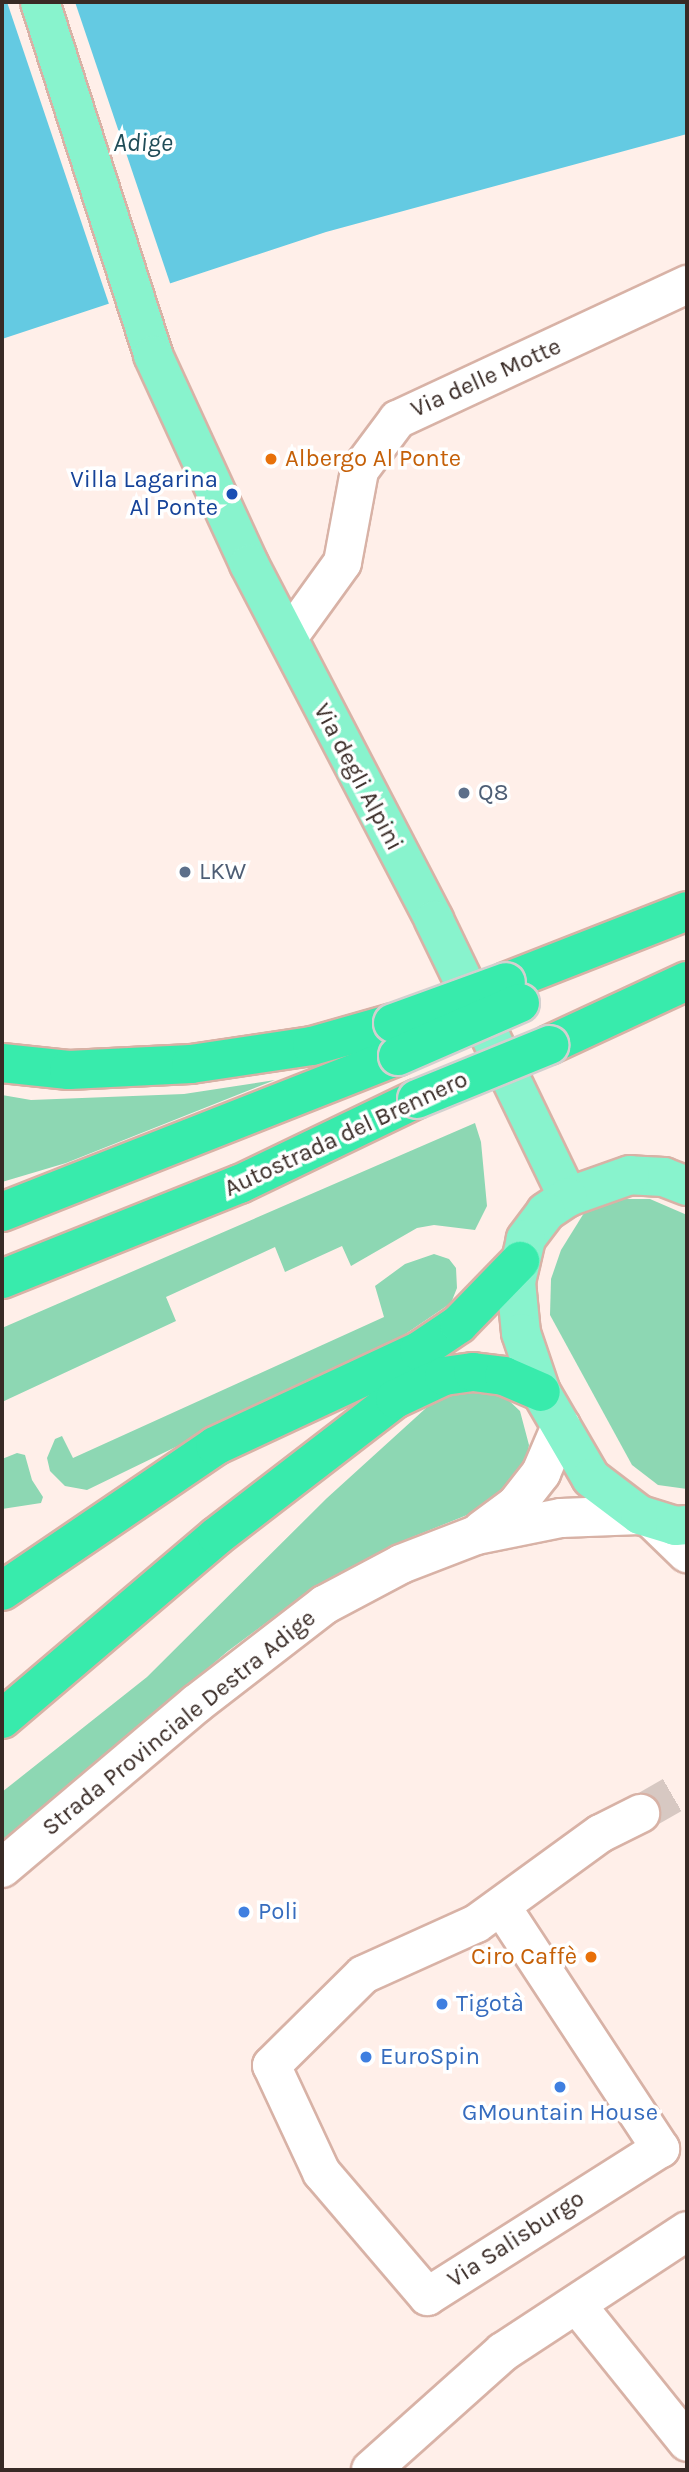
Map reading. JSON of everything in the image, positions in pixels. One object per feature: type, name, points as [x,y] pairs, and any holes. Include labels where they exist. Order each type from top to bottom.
[{"type":"highway","points":[[513,993],[687,911]]},
{"type":"highway","name":"Autostrada del Brennero","points":[[2,1212],[396,1040],[687,925]]},
{"type":"highway","name":"Autostrada del Brennero","points":[[2,1279],[240,1184],[417,1099],[549,1045],[687,981]]},
{"type":"highway","points":[[2,1063],[69,1070],[191,1064],[312,1046],[396,1040]]},
{"type":"highway","points":[[2,1591],[215,1446],[419,1351],[458,1324],[520,1261]]},
{"type":"highway","points":[[2,1719],[217,1536],[395,1399],[444,1376],[473,1372],[504,1376],[541,1392]]},
{"type":"main road","name":"Via degli Alpini","points":[[40,2],[153,355],[249,564],[288,637],[325,716],[434,920],[568,1197]]},
{"type":"main road","points":[[686,1183],[630,1174],[568,1197],[546,1212],[532,1230],[520,1261],[516,1282],[521,1333],[541,1392],[591,1478],[661,1521],[687,1553]]},
{"type":"main road","name":"Strada Provinciale Destra Adige","points":[[476,1535],[516,1504],[541,1473],[561,1426]]},
{"type":"main road","name":"Strada Provinciale Destra Adige","points":[[2,1868],[196,1704],[324,1605],[401,1564],[476,1535],[561,1518],[661,1521]]},
{"type":"main road","points":[[371,2470],[503,2352],[687,2231]]},
{"type":"street","name":"Via delle Motte","points":[[288,637],[342,562],[359,470],[397,419],[687,284]]},
{"type":"street","name":"Via Salisburgo","points":[[501,1906],[541,1960],[660,2148],[427,2296],[321,2172],[271,2065],[363,1974],[476,1923],[600,1833],[640,1813]]},
{"type":"street","points":[[576,2304],[687,2442]]},
{"type":"green space","points":[[275,1080],[66,1163],[2,1182],[2,1095],[31,1100],[184,1094]]},
{"type":"green space","points":[[475,1123],[481,1142],[487,1206],[475,1230],[434,1225],[417,1228],[351,1266],[342,1246],[285,1272],[275,1247],[166,1297],[176,1321],[2,1402],[2,1328]]},
{"type":"green space","points":[[618,1199],[650,1199],[687,1215],[687,1489],[658,1485],[632,1465],[550,1315],[551,1279],[561,1250],[584,1213]]},
{"type":"green space","points":[[434,1254],[449,1259],[456,1268],[457,1288],[451,1303],[398,1339],[87,1490],[65,1486],[50,1471],[47,1458],[55,1439],[62,1436],[73,1458],[384,1317],[375,1286],[405,1264]]},
{"type":"green space","points":[[462,1387],[485,1388],[505,1397],[520,1411],[529,1445],[524,1475],[477,1511],[405,1540],[297,1600],[228,1651],[2,1844],[2,1792],[147,1677],[327,1498],[436,1399]]},
{"type":"green space","points":[[17,1453],[25,1455],[32,1480],[43,1497],[41,1503],[2,1509],[2,1459]]},
{"type":"water","name":"Adige","points":[[2,2],[687,2],[687,134],[326,232],[2,339]]},
{"type":"pier","points":[[7,2],[75,2],[171,286],[110,307]]},
{"type":"tunnel","points":[[640,1813],[687,1786]]},
{"type":"place","name":"Albergo Al Ponte","points":[[271,459]]},
{"type":"place","name":"Villa Lagarina Al Ponte","points":[[232,494]]},
{"type":"place","name":"Q8","points":[[464,793]]},
{"type":"place","name":"LKW","points":[[185,872]]},
{"type":"place","name":"Poli","points":[[244,1912]]},
{"type":"place","name":"Ciro Caffè","points":[[591,1957]]},
{"type":"place","name":"Tigotà","points":[[442,2004]]},
{"type":"place","name":"EuroSpin","points":[[366,2057]]},
{"type":"place","name":"GMountain House","points":[[560,2087]]}]
